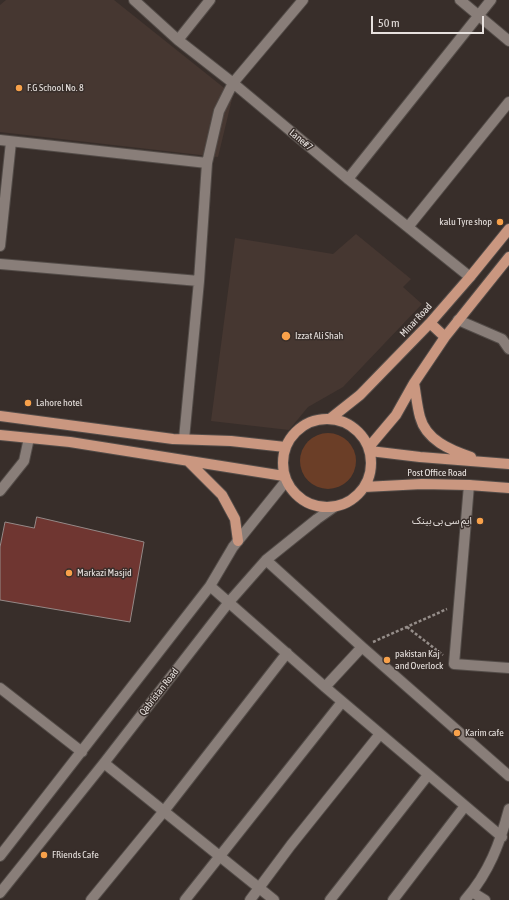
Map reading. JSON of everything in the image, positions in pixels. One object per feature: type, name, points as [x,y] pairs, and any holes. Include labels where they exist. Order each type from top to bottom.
[{"type":"main road","name":"Minar Road","points":[[331,418],[360,395],[430,324],[509,228]]},
{"type":"main road","points":[[369,449],[396,415],[414,383],[445,336],[509,257]]},
{"type":"main road","points":[[430,324],[445,336]]},
{"type":"main road","points":[[414,383],[420,418],[428,432],[440,444],[486,462]]},
{"type":"main road","points":[[0,416],[184,440],[231,441],[285,448]]},
{"type":"main road","points":[[331,418],[351,425],[359,432],[369,449],[372,460],[371,470],[364,487],[351,500],[334,507],[315,506],[298,496],[285,478],[282,459],[285,448],[290,437],[308,422],[331,418]]},
{"type":"main road","points":[[0,435],[70,442],[285,478]]},
{"type":"main road","name":"Post Office Road","points":[[369,449],[420,457],[509,464]]},
{"type":"main road","points":[[188,461],[222,495],[235,519],[238,541]]},
{"type":"main road","name":"Post Office Road","points":[[364,487],[422,484],[509,488]]},
{"type":"street","name":"Lane#7","points":[[134,0],[178,40],[233,82],[348,179],[470,277]]},
{"type":"street","points":[[178,40],[210,0]]},
{"type":"street","points":[[184,440],[199,281],[207,163],[219,111],[233,82],[303,0]]},
{"type":"street","points":[[460,0],[509,41]]},
{"type":"street","points":[[348,179],[491,0]]},
{"type":"street","points":[[408,227],[509,102]]},
{"type":"street","points":[[0,140],[207,163]]},
{"type":"street","points":[[0,246],[11,142]]},
{"type":"street","points":[[0,264],[199,281]]},
{"type":"street","points":[[458,320],[502,338],[509,349]]},
{"type":"street","points":[[0,491],[24,461],[29,438]]},
{"type":"street","points":[[0,856],[210,586],[238,541],[285,478]]},
{"type":"street","points":[[469,485],[454,664],[509,668]]},
{"type":"street","name":"Qabristan Road","points":[[0,893],[104,763],[229,602],[266,560],[316,519],[334,507]]},
{"type":"street","points":[[266,560],[362,647],[509,776]]},
{"type":"street","points":[[210,586],[342,702],[502,837]]},
{"type":"street","points":[[325,687],[362,647]]},
{"type":"street","points":[[91,900],[164,811],[287,653]]},
{"type":"street","points":[[0,688],[82,752]]},
{"type":"street","points":[[185,900],[342,702]]},
{"type":"street","points":[[250,900],[380,734]]},
{"type":"street","points":[[104,763],[274,900]]},
{"type":"street","points":[[330,900],[428,775]]},
{"type":"street","points":[[393,900],[465,806]]},
{"type":"street","points":[[485,900],[469,896],[490,866],[502,837],[509,809]]},
{"type":"path","points":[[362,647],[460,603]]},
{"type":"path","points":[[407,627],[454,664]]},
{"type":"shaded area","points":[[6,0],[114,0],[233,95],[218,157],[0,132],[0,5]]},
{"type":"shaded area","name":"Izzat Ali Shah","points":[[356,234],[411,279],[403,287],[422,304],[343,387],[308,407],[289,430],[211,421],[235,238],[333,254]]},
{"type":"shaded area","points":[[328,433],[339,435],[348,441],[354,450],[356,461],[354,472],[348,481],[339,487],[328,489],[317,487],[308,481],[302,472],[300,461],[302,450],[308,441],[317,435]]},
{"type":"building","name":"Markazi Masjid","points":[[37,517],[144,542],[130,622],[0,600],[0,547],[5,522],[34,528]]},
{"type":"place","name":"F.G School No. 8","points":[[19,88]]},
{"type":"place","name":"kalu Tyre shop","points":[[500,222]]},
{"type":"place","name":"Izzat Ali Shah","points":[[286,336]]},
{"type":"place","name":"Lahore hotel","points":[[28,403]]},
{"type":"place","name":"ایم سی بی بینک","points":[[480,521]]},
{"type":"place","name":"Markazi Masjid","points":[[69,573]]},
{"type":"place","name":"pakistan Kaj and Overlock","points":[[387,660]]},
{"type":"place","name":"Karim cafe","points":[[457,733]]},
{"type":"place","name":"FRiends Cafe","points":[[44,855]]}]
